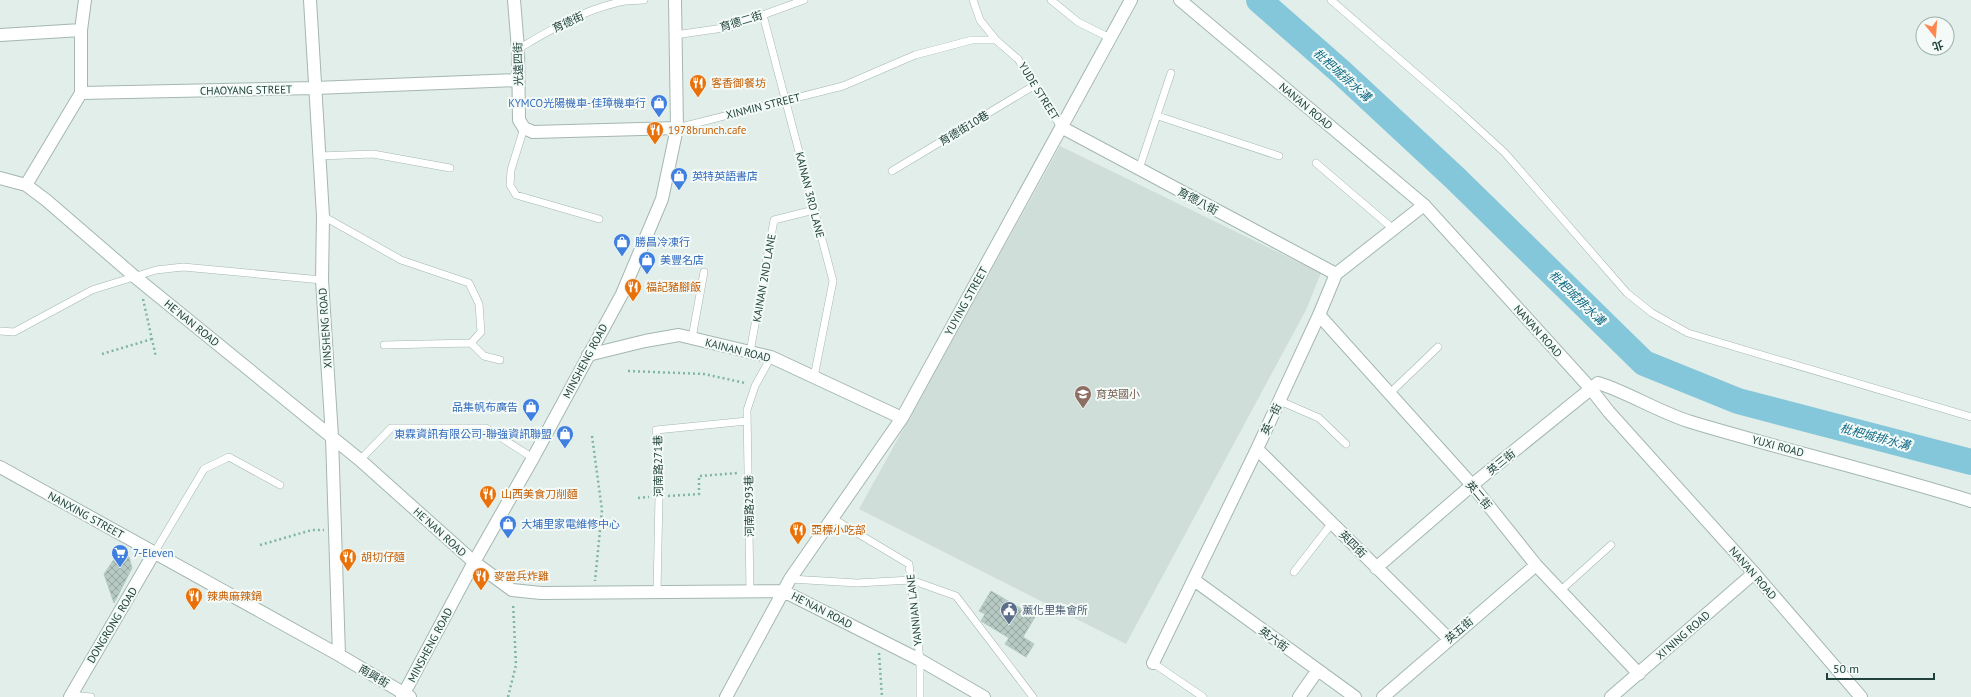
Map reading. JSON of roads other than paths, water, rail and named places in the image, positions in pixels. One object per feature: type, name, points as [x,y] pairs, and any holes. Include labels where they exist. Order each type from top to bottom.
[{"type":"street","points":[[26,185],[80,93],[81,30],[85,0]]},
{"type":"street","name":"XINSHENG ROAD","points":[[310,0],[323,216],[322,280],[332,437],[339,655]]},
{"type":"street","name":"光遠四街","points":[[514,0],[518,49],[519,120],[524,128]]},
{"type":"street","name":"MINSHENG ROAD","points":[[405,696],[474,562],[533,458],[622,294],[662,199],[677,128],[675,0]]},
{"type":"street","name":"YUYING STREET","points":[[726,697],[790,579],[902,418],[1131,0]]},
{"type":"street","name":"NAN’AN ROAD","points":[[1180,0],[1424,204],[1591,389],[1609,412],[1754,573],[1861,697]]},
{"type":"street","points":[[0,35],[81,30]]},
{"type":"street","name":"CHAOYANG STREET","points":[[80,93],[315,88],[518,80]]},
{"type":"street","name":"育德八街","points":[[1061,127],[1336,274]]},
{"type":"street","name":"XINMIN STREET","points":[[524,128],[533,132],[677,128]]},
{"type":"street","name":"HE'NAN ROAD","points":[[0,178],[26,185],[134,276],[360,460],[474,562],[512,590],[541,593],[594,591],[657,593],[783,591],[920,660],[984,697]]},
{"type":"street","name":"英一街","points":[[1153,663],[1280,401],[1336,274],[1424,204]]},
{"type":"street","name":"英二街","points":[[1319,315],[1388,394],[1472,485],[1536,565],[1638,674]]},
{"type":"street","name":"KAINAN ROAD","points":[[588,355],[645,341],[680,335],[771,357],[902,418]]},
{"type":"street","name":"YUXI ROAD","points":[[1591,389],[1598,383],[1614,388],[1643,403],[1689,421],[1910,482],[1971,501]]},
{"type":"street","name":"英三街","points":[[1376,568],[1472,485],[1591,389]]},
{"type":"street","name":"英四街","points":[[1257,449],[1449,639]]},
{"type":"street","name":"NANXING STREET","points":[[0,467],[339,655]]},
{"type":"street","name":"DONGRONG ROAD","points":[[70,696],[154,553]]},
{"type":"street","name":"英五街","points":[[1383,697],[1536,565]]},
{"type":"street","name":"XI'NING ROAD","points":[[1611,697],[1754,573]]},
{"type":"street","name":"英六街","points":[[1194,580],[1355,697]]},
{"type":"street","name":"南興街","points":[[339,655],[405,696]]},
{"type":"street","points":[[1299,697],[1318,671]]},
{"type":"lane","name":"育德街","points":[[518,49],[547,32],[591,11],[617,2],[644,0]]},
{"type":"lane","name":"育德二街","points":[[675,35],[730,27],[804,0]]},
{"type":"lane","name":"YUDE STREET","points":[[973,0],[980,20],[996,40],[1018,59],[1061,127]]},
{"type":"lane","points":[[1051,0],[1078,22],[1110,38]]},
{"type":"lane","points":[[1331,0],[1457,109],[1505,153],[1616,281],[1635,300],[1652,313],[1688,333],[1971,417]]},
{"type":"lane","name":"KAINAN 3RD LANE","points":[[763,15],[833,281],[814,377]]},
{"type":"lane","name":"XINMIN STREET","points":[[677,128],[843,86],[915,54],[972,40],[996,40]]},
{"type":"lane","points":[[1140,169],[1171,73]]},
{"type":"lane","name":"育德街10巷","points":[[892,171],[1035,85]]},
{"type":"lane","points":[[1158,116],[1279,156]]},
{"type":"lane","points":[[524,128],[511,170],[510,184],[516,195],[599,219]]},
{"type":"lane","points":[[319,156],[373,154],[450,168]]},
{"type":"lane","points":[[1316,163],[1392,228]]},
{"type":"lane","name":"KAINAN 2ND LANE","points":[[750,352],[774,220],[814,210]]},
{"type":"lane","points":[[323,216],[401,260],[469,284],[479,304],[481,332],[472,343]]},
{"type":"lane","points":[[0,331],[14,332],[92,290],[156,270],[183,267],[322,280]]},
{"type":"lane","points":[[692,338],[704,272]]},
{"type":"lane","points":[[384,345],[472,343],[484,356],[500,360]]},
{"type":"lane","points":[[1388,394],[1438,348]]},
{"type":"lane","name":"河南路293巷","points":[[750,592],[747,410],[755,386],[771,357]]},
{"type":"lane","points":[[1280,401],[1319,418],[1346,444]]},
{"type":"lane","name":"河南路271巷","points":[[657,593],[659,496],[656,430],[747,421]]},
{"type":"lane","points":[[360,460],[391,428],[486,428],[533,458]]},
{"type":"lane","points":[[154,553],[204,469],[229,457],[280,485]]},
{"type":"lane","name":"YANNIAN LANE","points":[[832,518],[909,564],[920,660],[920,697]]},
{"type":"lane","points":[[1294,572],[1332,523]]},
{"type":"lane","points":[[1560,591],[1611,545]]},
{"type":"lane","points":[[790,579],[857,583],[912,580],[956,596],[1033,697]]},
{"type":"lane","points":[[1153,663],[1203,697]]},
{"type":"lane","points":[[70,696],[91,697]]},
{"type":"waterway","name":"枇杷城排水溝","points":[[1259,0],[1341,72],[1455,178],[1644,363],[1738,401],[1971,462]]},
{"type":"place","name":"客香御餐坊","points":[[698,98]]},
{"type":"place","name":"KYMCO光陽機車-佳璋機車行","points":[[659,118]]},
{"type":"place","name":"1978brunch.cafe","points":[[655,145]]},
{"type":"place","name":"英特英語書店","points":[[679,191]]},
{"type":"place","name":"勝昌冷凍行","points":[[622,257]]},
{"type":"place","name":"美豐名店","points":[[647,275]]},
{"type":"place","name":"福記豬腳飯","points":[[633,302]]},
{"type":"place","name":"育英國小","points":[[1083,409]]},
{"type":"place","name":"品集帆布廣告","points":[[531,422]]},
{"type":"place","name":"東霖資訊有限公司-聯強資訊聯盟","points":[[565,449]]},
{"type":"place","name":"山西美食刀削麵","points":[[488,509]]},
{"type":"place","name":"大埔里家電維修中心","points":[[508,539]]},
{"type":"place","name":"亞標小吃部","points":[[798,545]]},
{"type":"place","name":"7-Eleven","points":[[120,568]]},
{"type":"place","name":"胡切仔麵","points":[[348,572]]},
{"type":"place","name":"麥當兵炸雞","points":[[481,591]]},
{"type":"place","name":"辣典麻辣鍋","points":[[194,611]]},
{"type":"place","name":"薰化里集會所","points":[[1009,625]]}]
